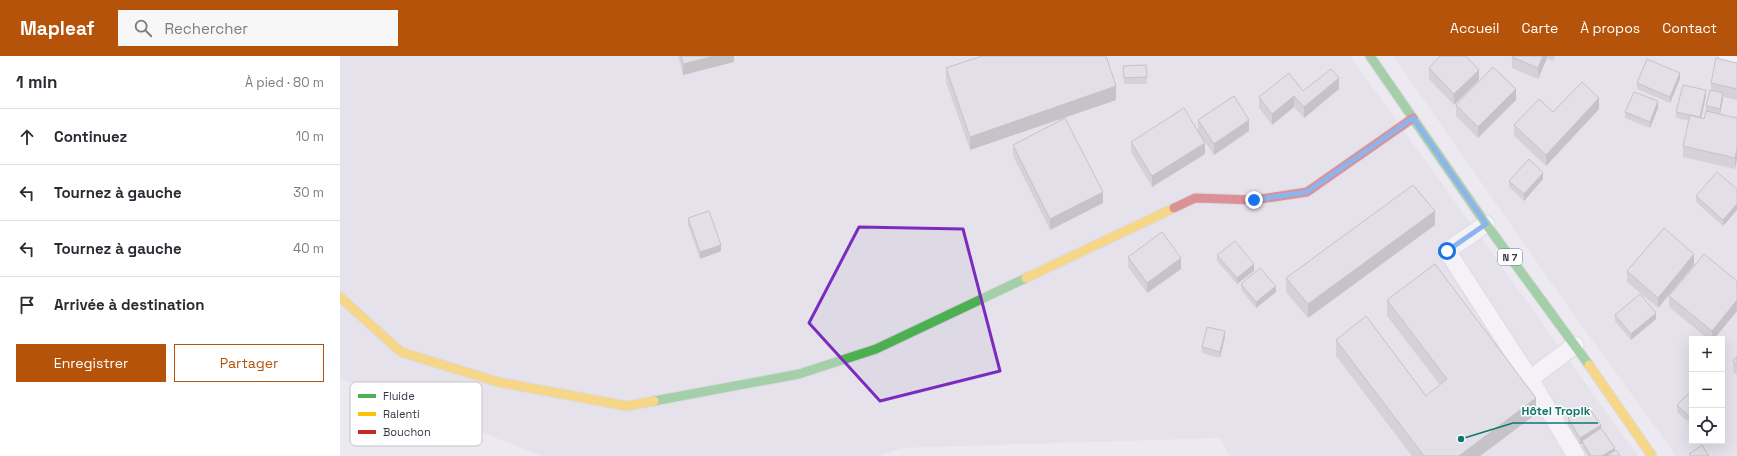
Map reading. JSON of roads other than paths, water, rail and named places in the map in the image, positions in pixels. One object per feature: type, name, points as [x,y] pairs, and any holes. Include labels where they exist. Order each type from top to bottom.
[{"type":"street","name":"N 7","points":[[1370,56],[1486,224],[1575,345],[1652,456]]},
{"type":"street","points":[[1730,56],[1737,58]]},
{"type":"street","points":[[340,297],[401,352],[498,382],[627,406],[799,374],[876,349],[1195,198],[1254,200],[1307,192],[1413,118]]},
{"type":"lane","points":[[1486,224],[1447,251],[1530,379],[1570,453]]},
{"type":"lane","points":[[1530,379],[1575,345]]},
{"type":"place","name":"Hôtel Tropik","points":[[1461,439]]}]
